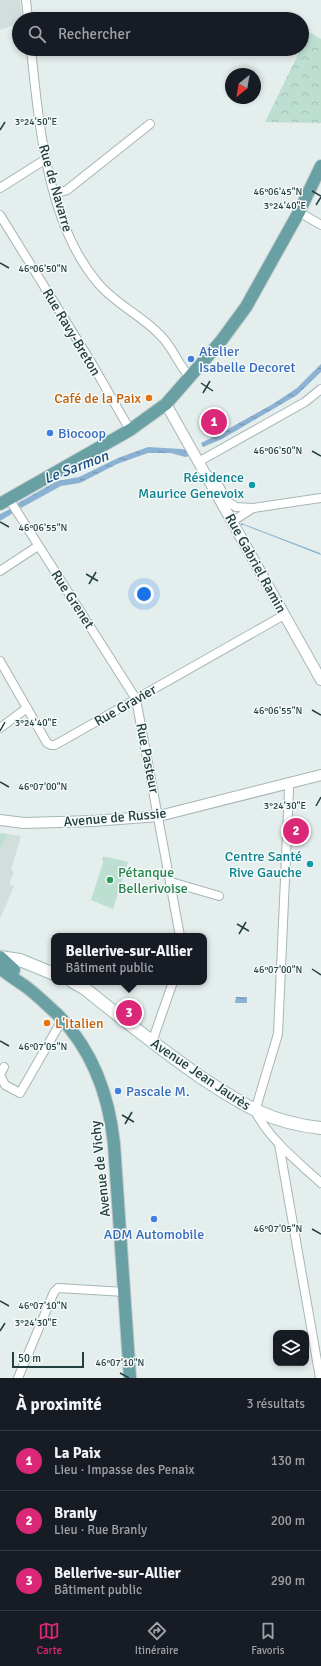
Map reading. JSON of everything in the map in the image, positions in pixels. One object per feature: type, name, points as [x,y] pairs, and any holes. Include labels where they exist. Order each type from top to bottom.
[{"type":"main road","points":[[299,212],[321,166]]},
{"type":"main road","points":[[9,505],[130,430],[166,404],[227,334],[246,307],[321,175]]},
{"type":"main road","points":[[0,960],[20,960],[51,973]]},
{"type":"main road","name":"Avenue de Vichy","points":[[0,960],[14,980],[25,986],[64,1022],[90,1058],[105,1095],[114,1144],[130,1378]]},
{"type":"main road","name":"Avenue Jean Jaurès","points":[[78,985],[152,1042],[242,1104],[255,1111],[278,1119],[321,1128]]},
{"type":"street","points":[[26,0],[27,12]]},
{"type":"street","name":"Rue de Navarre","points":[[32,56],[40,131],[55,194],[67,231],[96,281],[112,297],[161,335],[190,376]]},
{"type":"street","points":[[55,194],[67,190],[150,124]]},
{"type":"street","points":[[0,188],[46,159]]},
{"type":"street","points":[[299,212],[321,225]]},
{"type":"street","name":"Rue Ravy-Breton","points":[[0,215],[91,362],[130,430]]},
{"type":"street","points":[[200,461],[304,402],[321,389]]},
{"type":"street","name":"Rue Gabriel Ramin","points":[[166,404],[200,461],[321,680]]},
{"type":"street","points":[[207,475],[217,483],[228,502],[236,507],[254,508],[321,498]]},
{"type":"street","name":"Rue Grenet","points":[[9,505],[38,546],[136,699]]},
{"type":"street","points":[[233,521],[254,508]]},
{"type":"street","points":[[0,571],[38,546]]},
{"type":"street","name":"Rue Gravier","points":[[0,661],[47,743],[55,745],[284,615]]},
{"type":"street","name":"Rue Pasteur","points":[[136,699],[159,816],[180,933]]},
{"type":"street","points":[[0,728],[27,708]]},
{"type":"street","name":"Avenue de Russie","points":[[0,820],[24,822],[72,822],[159,816],[321,775]]},
{"type":"street","points":[[288,784],[289,790],[278,1034],[255,1111],[279,1144],[321,1182]]},
{"type":"street","points":[[171,882],[219,896]]},
{"type":"street","points":[[152,1042],[172,985]]},
{"type":"street","points":[[4,1067],[0,1075],[5,1085],[20,1094],[58,1027],[64,1022]]},
{"type":"street","points":[[279,1144],[320,1378]]},
{"type":"street","points":[[18,1378],[54,1292],[58,1288],[125,1292]]},
{"type":"shaded area","points":[[0,0],[20,0],[21,12],[12,12],[12,26],[0,30]]},
{"type":"shaded area","points":[[8,834],[21,836],[11,870],[14,872],[9,884],[14,886],[0,919],[0,850]]},
{"type":"green space","points":[[309,32],[321,39],[321,123],[265,122],[297,56],[309,56]]},
{"type":"green space","points":[[0,833],[8,834],[0,849]]},
{"type":"green space","name":"Pétanque Bellerivoise","points":[[102,857],[128,862],[113,909],[91,900],[103,863]]},
{"type":"water","points":[[321,364],[321,372],[297,395],[222,439],[203,447],[201,443],[273,404],[297,388]]},
{"type":"water","points":[[148,447],[186,450],[189,456],[185,457],[171,453],[148,453],[117,464],[80,483],[61,486],[21,508],[18,503],[57,481],[79,477],[118,458]]},
{"type":"water","points":[[10,509],[13,513],[0,521],[0,514]]},
{"type":"water","points":[[241,523],[320,553],[321,555],[241,525]]},
{"type":"water","points":[[236,997],[247,997],[247,1003],[235,1003]]},
{"type":"waterway","name":"Le Sarmon","points":[[0,517],[23,503]]},
{"type":"place","name":"Atelier Isabelle Decoret","points":[[191,359]]},
{"type":"place","name":"Café de la Paix","points":[[149,398]]},
{"type":"place","name":"La Paix","points":[[214,422]]},
{"type":"place","name":"Biocoop","points":[[50,433]]},
{"type":"place","name":"Résidence Maurice Genevoix","points":[[252,485]]},
{"type":"place","name":"Branly","points":[[296,831]]},
{"type":"place","name":"Centre Santé Rive Gauche","points":[[310,864]]},
{"type":"place","name":"Pétanque Bellerivoise","points":[[110,880]]},
{"type":"place","name":"Bellerive-sur-Allier","points":[[129,1013]]},
{"type":"place","name":"L'Italien","points":[[47,1023]]},
{"type":"place","name":"Pascale M.","points":[[118,1091]]},
{"type":"place","name":"ADM Automobile","points":[[154,1219]]}]
